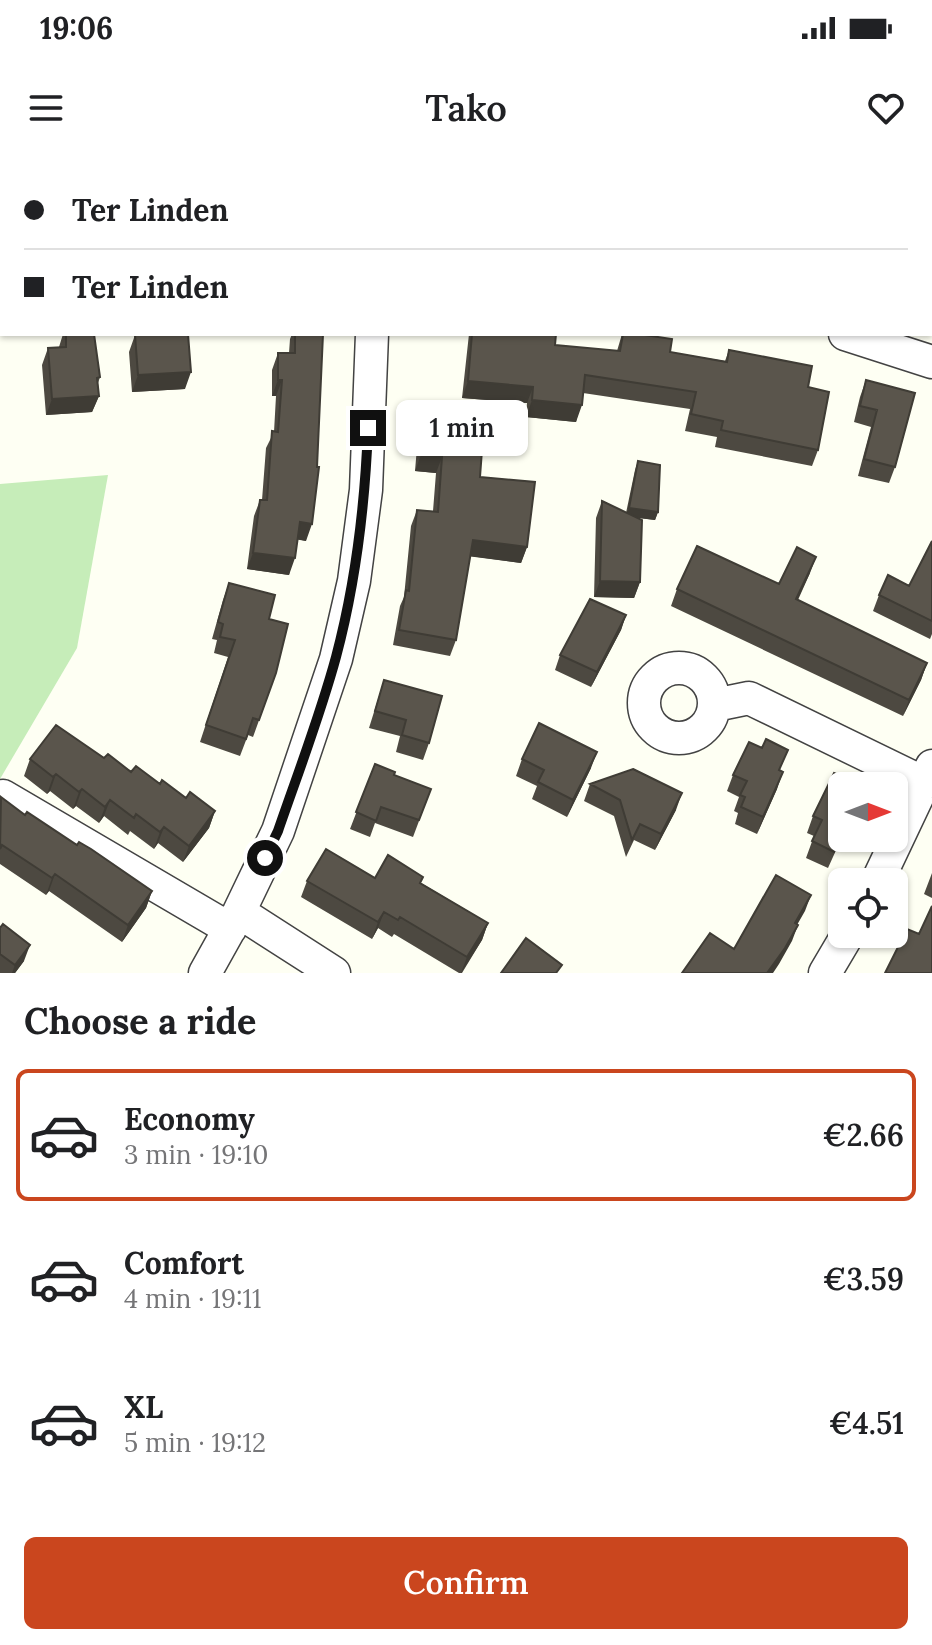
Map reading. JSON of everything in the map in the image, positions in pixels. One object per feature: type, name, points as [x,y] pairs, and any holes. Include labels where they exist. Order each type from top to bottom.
[{"type":"street","points":[[205,973],[278,831],[336,659],[354,581],[366,490],[372,336]]},
{"type":"street","points":[[851,336],[932,362]]},
{"type":"street","points":[[715,705],[749,698],[928,774],[884,868]]},
{"type":"street","points":[[3,796],[334,973]]},
{"type":"street","points":[[825,973],[840,948]]},
{"type":"green space","points":[[108,475],[77,648],[0,779],[0,484]]},
{"type":"building","points":[[66,336],[94,336],[100,377],[97,378],[99,396],[52,399],[48,348],[66,347]]},
{"type":"building","points":[[135,336],[188,336],[191,372],[138,375]]},
{"type":"building","points":[[295,336],[323,336],[319,467],[312,524],[300,522],[295,558],[253,553],[260,500],[267,500],[272,431],[278,432],[282,380],[278,380],[278,353],[295,353]]},
{"type":"building","points":[[472,336],[556,336],[555,345],[620,351],[623,336],[652,336],[672,339],[670,352],[727,362],[729,350],[812,366],[808,387],[829,392],[818,450],[721,430],[723,421],[691,414],[696,392],[585,375],[582,405],[532,400],[533,387],[468,381]]},
{"type":"building","points":[[866,380],[915,393],[895,467],[864,459],[877,410],[860,406]]},
{"type":"building","points":[[424,419],[484,423],[480,477],[535,482],[527,547],[473,540],[456,640],[399,630],[406,590],[409,591],[417,510],[438,512],[442,457],[421,455]]},
{"type":"building","points":[[638,461],[660,465],[658,512],[629,508]]},
{"type":"building","points":[[602,501],[642,520],[640,582],[600,581]]},
{"type":"building","points":[[932,541],[932,621],[879,595],[888,575],[909,586]]},
{"type":"building","points":[[697,546],[779,584],[797,547],[816,557],[796,599],[927,663],[909,700],[677,589]]},
{"type":"building","points":[[229,583],[275,595],[269,619],[288,624],[276,673],[259,720],[253,718],[246,739],[206,725],[235,640],[220,637],[223,624],[218,622]]},
{"type":"building","points":[[590,599],[626,615],[597,672],[560,655]]},
{"type":"building","points":[[384,680],[442,696],[429,743],[402,735],[406,720],[375,711]]},
{"type":"building","points":[[539,723],[597,752],[573,800],[538,782],[544,770],[522,759]]},
{"type":"building","points":[[56,725],[104,758],[108,754],[131,772],[136,766],[186,798],[190,792],[215,811],[189,846],[164,827],[160,832],[110,800],[105,807],[56,774],[53,777],[30,759]]},
{"type":"building","points":[[766,739],[788,750],[779,770],[783,772],[763,817],[741,807],[745,797],[740,795],[747,781],[733,775],[749,742],[762,748]]},
{"type":"building","points":[[375,764],[431,789],[419,820],[381,807],[376,821],[356,812]]},
{"type":"building","points":[[633,769],[682,793],[661,834],[640,824],[632,840],[620,800],[590,784]]},
{"type":"building","points":[[828,785],[828,849],[812,841],[822,820],[813,816]]},
{"type":"building","points":[[1,797],[25,815],[27,812],[77,845],[79,842],[91,849],[152,891],[128,925],[55,874],[52,878],[2,845],[0,849]]},
{"type":"building","points":[[326,849],[375,878],[388,855],[423,877],[420,883],[488,923],[467,957],[400,917],[398,920],[384,912],[378,922],[307,881]]},
{"type":"building","points":[[776,875],[811,895],[795,923],[798,925],[767,973],[682,973],[710,933],[734,949]]},
{"type":"building","points":[[932,906],[932,973],[885,973],[898,948],[908,948],[908,929],[919,934]]},
{"type":"building","points":[[3,924],[30,945],[15,965],[0,954],[0,928]]},
{"type":"building","points":[[526,938],[562,965],[556,973],[501,973]]},
{"type":"route","points":[[265,858],[278,831],[336,659],[354,581],[366,490],[368,428]]}]
